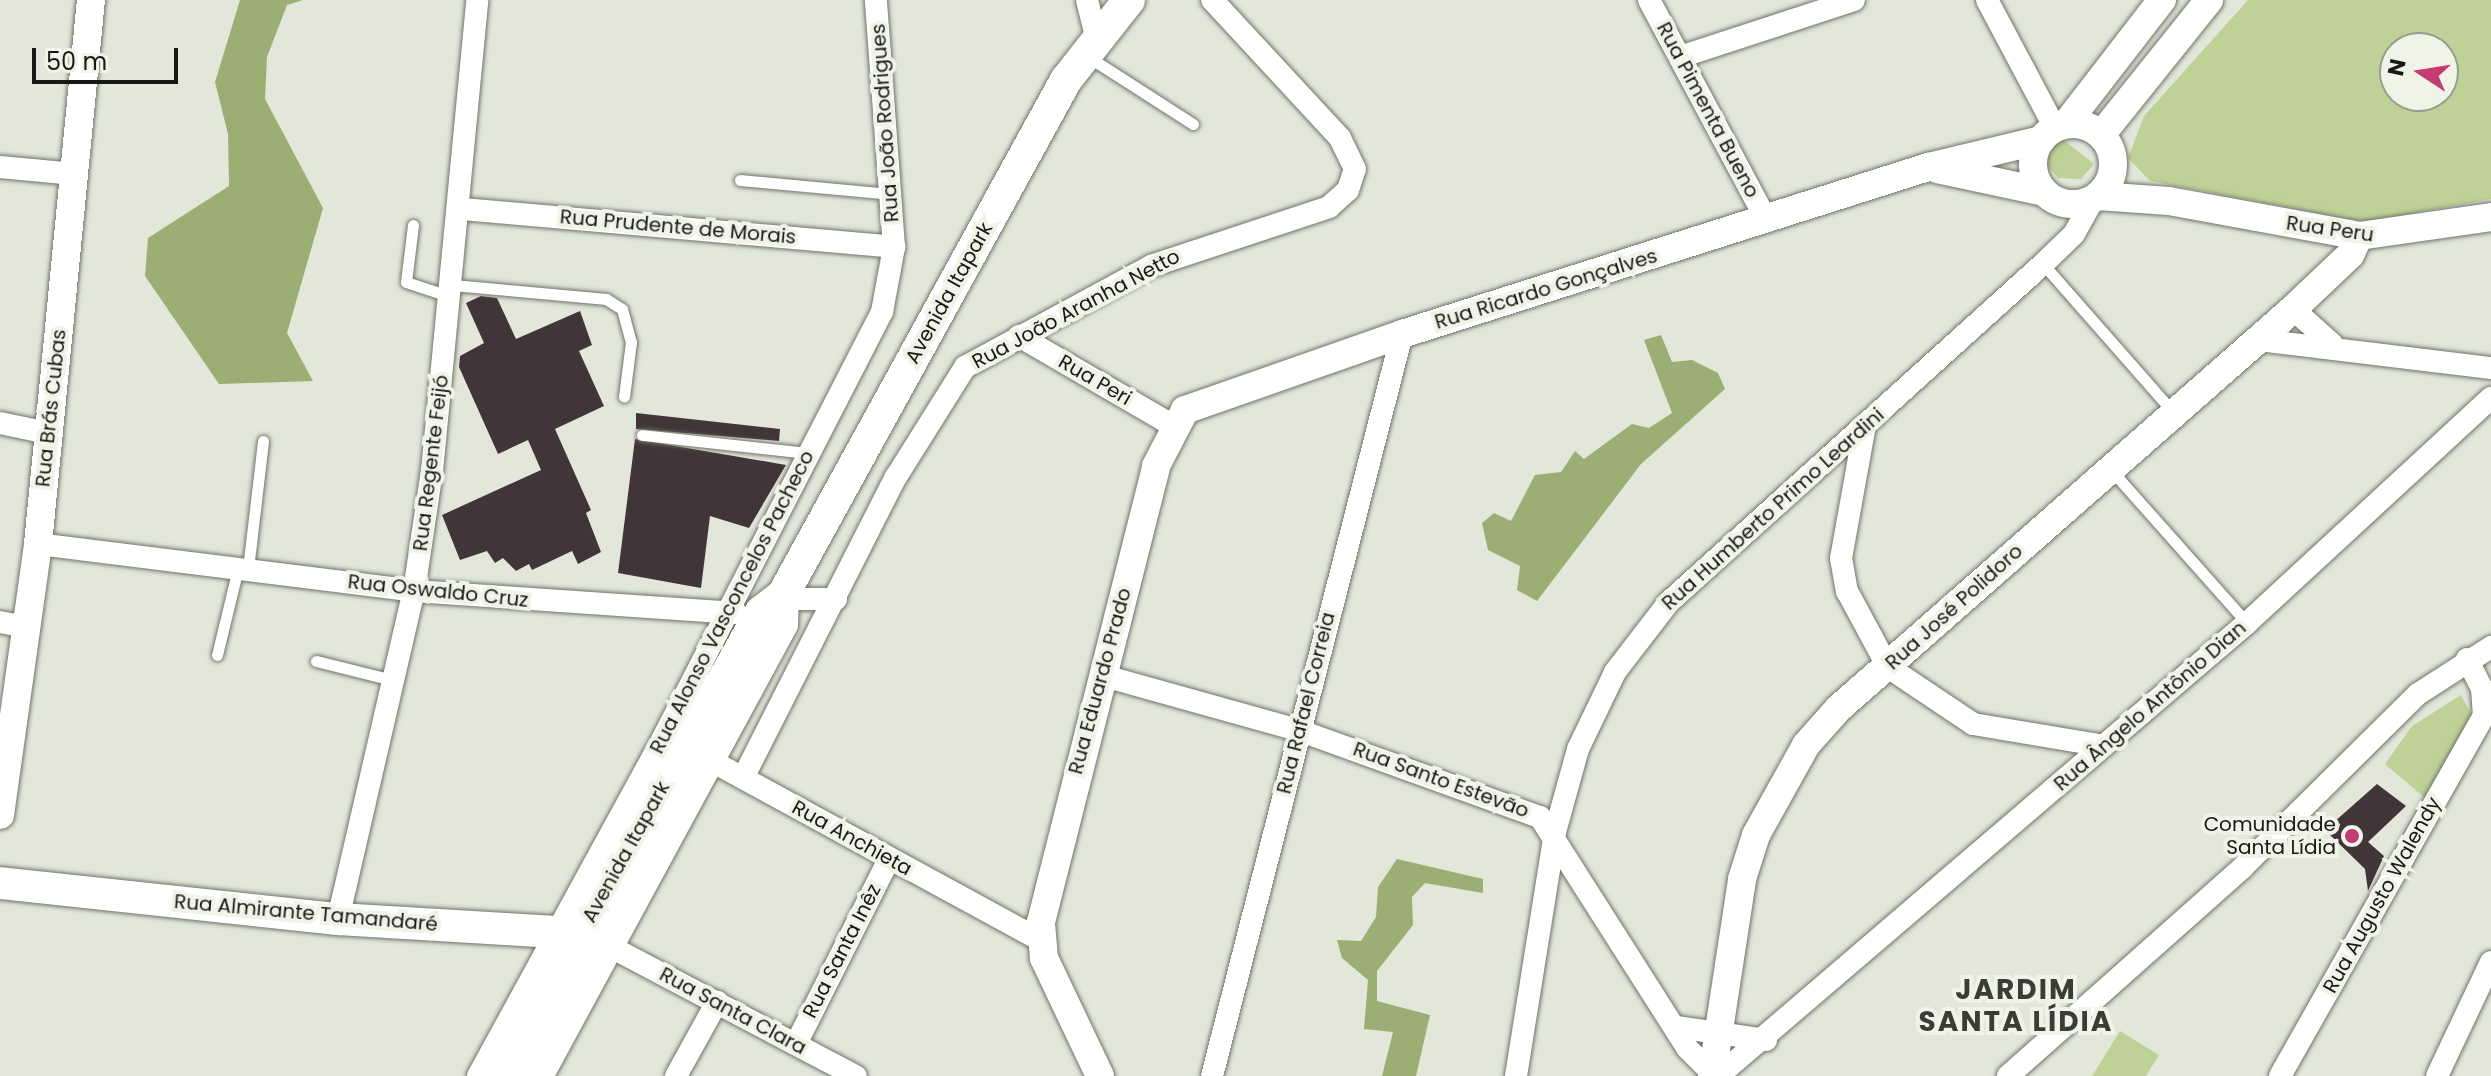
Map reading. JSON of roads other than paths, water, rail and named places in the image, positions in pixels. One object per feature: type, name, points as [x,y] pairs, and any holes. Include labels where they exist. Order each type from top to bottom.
[{"type":"main road","name":"Avenida Itapark","points":[[503,1076],[761,612],[783,595],[1090,44],[1129,0]]},
{"type":"main road","name":"Rua Almirante Tamandaré","points":[[0,883],[338,919],[583,937]]},
{"type":"main road","points":[[540,1071],[589,964],[583,937]]},
{"type":"street","name":"Rua Brás Cubas","points":[[0,815],[13,624],[38,544],[91,0]]},
{"type":"street","name":"Rua Regente Feijó","points":[[338,919],[414,591],[462,209],[477,0]]},
{"type":"street","name":"Rua João Rodrigues","points":[[876,0],[894,247]]},
{"type":"street","points":[[1087,0],[1090,44]]},
{"type":"street","name":"Rua Pimenta Bueno","points":[[1649,0],[1767,221]]},
{"type":"street","points":[[1680,57],[1854,0]]},
{"type":"street","points":[[1987,0],[2054,131]]},
{"type":"street","points":[[2044,192],[2034,172],[2054,131],[2162,0]]},
{"type":"street","points":[[2101,135],[2209,0]]},
{"type":"street","name":"Rua João Aranha Netto","points":[[743,778],[939,401],[965,367],[1186,250],[1329,207],[1348,190],[1355,169],[1345,146],[1216,1]]},
{"type":"street","points":[[2054,131],[2101,135]]},
{"type":"street","name":"Rua Ricardo Gonçalves","points":[[1172,425],[1203,400],[1928,167],[2054,131]]},
{"type":"street","points":[[1928,167],[2044,192],[2094,194],[2112,154],[2101,135]]},
{"type":"street","points":[[0,167],[75,174]]},
{"type":"street","name":"Rua Peru","points":[[2094,194],[2169,201],[2359,236],[2491,217]]},
{"type":"street","name":"Rua Humberto Primo Leardini","points":[[1516,1076],[1555,832],[1595,706],[1640,634],[2074,234],[2094,194]]},
{"type":"street","name":"Rua Prudente de Morais","points":[[462,209],[894,247]]},
{"type":"street","name":"Rua José Polidoro","points":[[1712,1075],[1756,835],[1806,745],[1888,667],[2110,468],[2293,309],[2350,255],[2359,236]]},
{"type":"street","name":"Rua Alonso Vasconcelos Pacheco","points":[[686,747],[726,617],[873,334],[894,247]]},
{"type":"street","points":[[2293,309],[2332,344]]},
{"type":"street","name":"Rua Rafael Correia","points":[[1212,1075],[1402,334]]},
{"type":"street","name":"Rua Peri","points":[[1019,336],[1172,425]]},
{"type":"street","points":[[2259,340],[2332,344],[2491,368]]},
{"type":"street","name":"Rua Ângelo Antônio Dian","points":[[1712,1075],[1766,1040],[2099,745],[2247,623],[2491,398]]},
{"type":"street","points":[[0,423],[48,433]]},
{"type":"street","name":"Rua Eduardo Prado","points":[[1040,940],[1101,675],[1172,425]]},
{"type":"street","points":[[1865,425],[1841,558],[1847,591],[1888,667],[1973,724],[2099,745]]},
{"type":"street","name":"Rua Oswaldo Cruz","points":[[38,544],[414,591],[726,617],[783,595],[836,599]]},
{"type":"street","points":[[2008,1076],[2243,867],[2418,694],[2467,659],[2491,647]]},
{"type":"street","name":"Rua Augusto Walendy","points":[[2280,1076],[2488,708],[2467,659]]},
{"type":"street","name":"Rua Santo Estevão","points":[[1101,675],[1298,730],[1519,805],[1555,832],[1676,1027],[1712,1075]]},
{"type":"street","name":"Rua Anchieta","points":[[686,747],[1040,940]]},
{"type":"street","name":"Rua Santa Inêz","points":[[796,1044],[889,859]]},
{"type":"street","points":[[478,1076],[583,937]]},
{"type":"street","name":"Rua Santa Clara","points":[[583,937],[717,1002],[856,1076]]},
{"type":"street","points":[[1040,940],[1100,1076]]},
{"type":"street","points":[[2437,1076],[2491,962]]},
{"type":"street","points":[[676,1076],[717,1002]]},
{"type":"street","points":[[1676,1027],[1766,1040]]},
{"type":"lane","points":[[1090,44],[1193,124]]},
{"type":"lane","points":[[740,180],[892,194]]},
{"type":"lane","points":[[413,225],[406,282],[453,291],[614,304],[630,325],[624,397]]},
{"type":"lane","points":[[2043,264],[2174,413]]},
{"type":"lane","points":[[642,435],[809,453]]},
{"type":"lane","points":[[217,655],[243,568],[263,441]]},
{"type":"lane","points":[[2110,468],[2247,623]]},
{"type":"lane","points":[[316,661],[393,680]]},
{"type":"place","name":"Comunidade Santa Lídia","points":[[2352,836]]},
{"type":"district","name":"JARDIM SANTA LÍDIA","points":[[2016,1006]]}]
